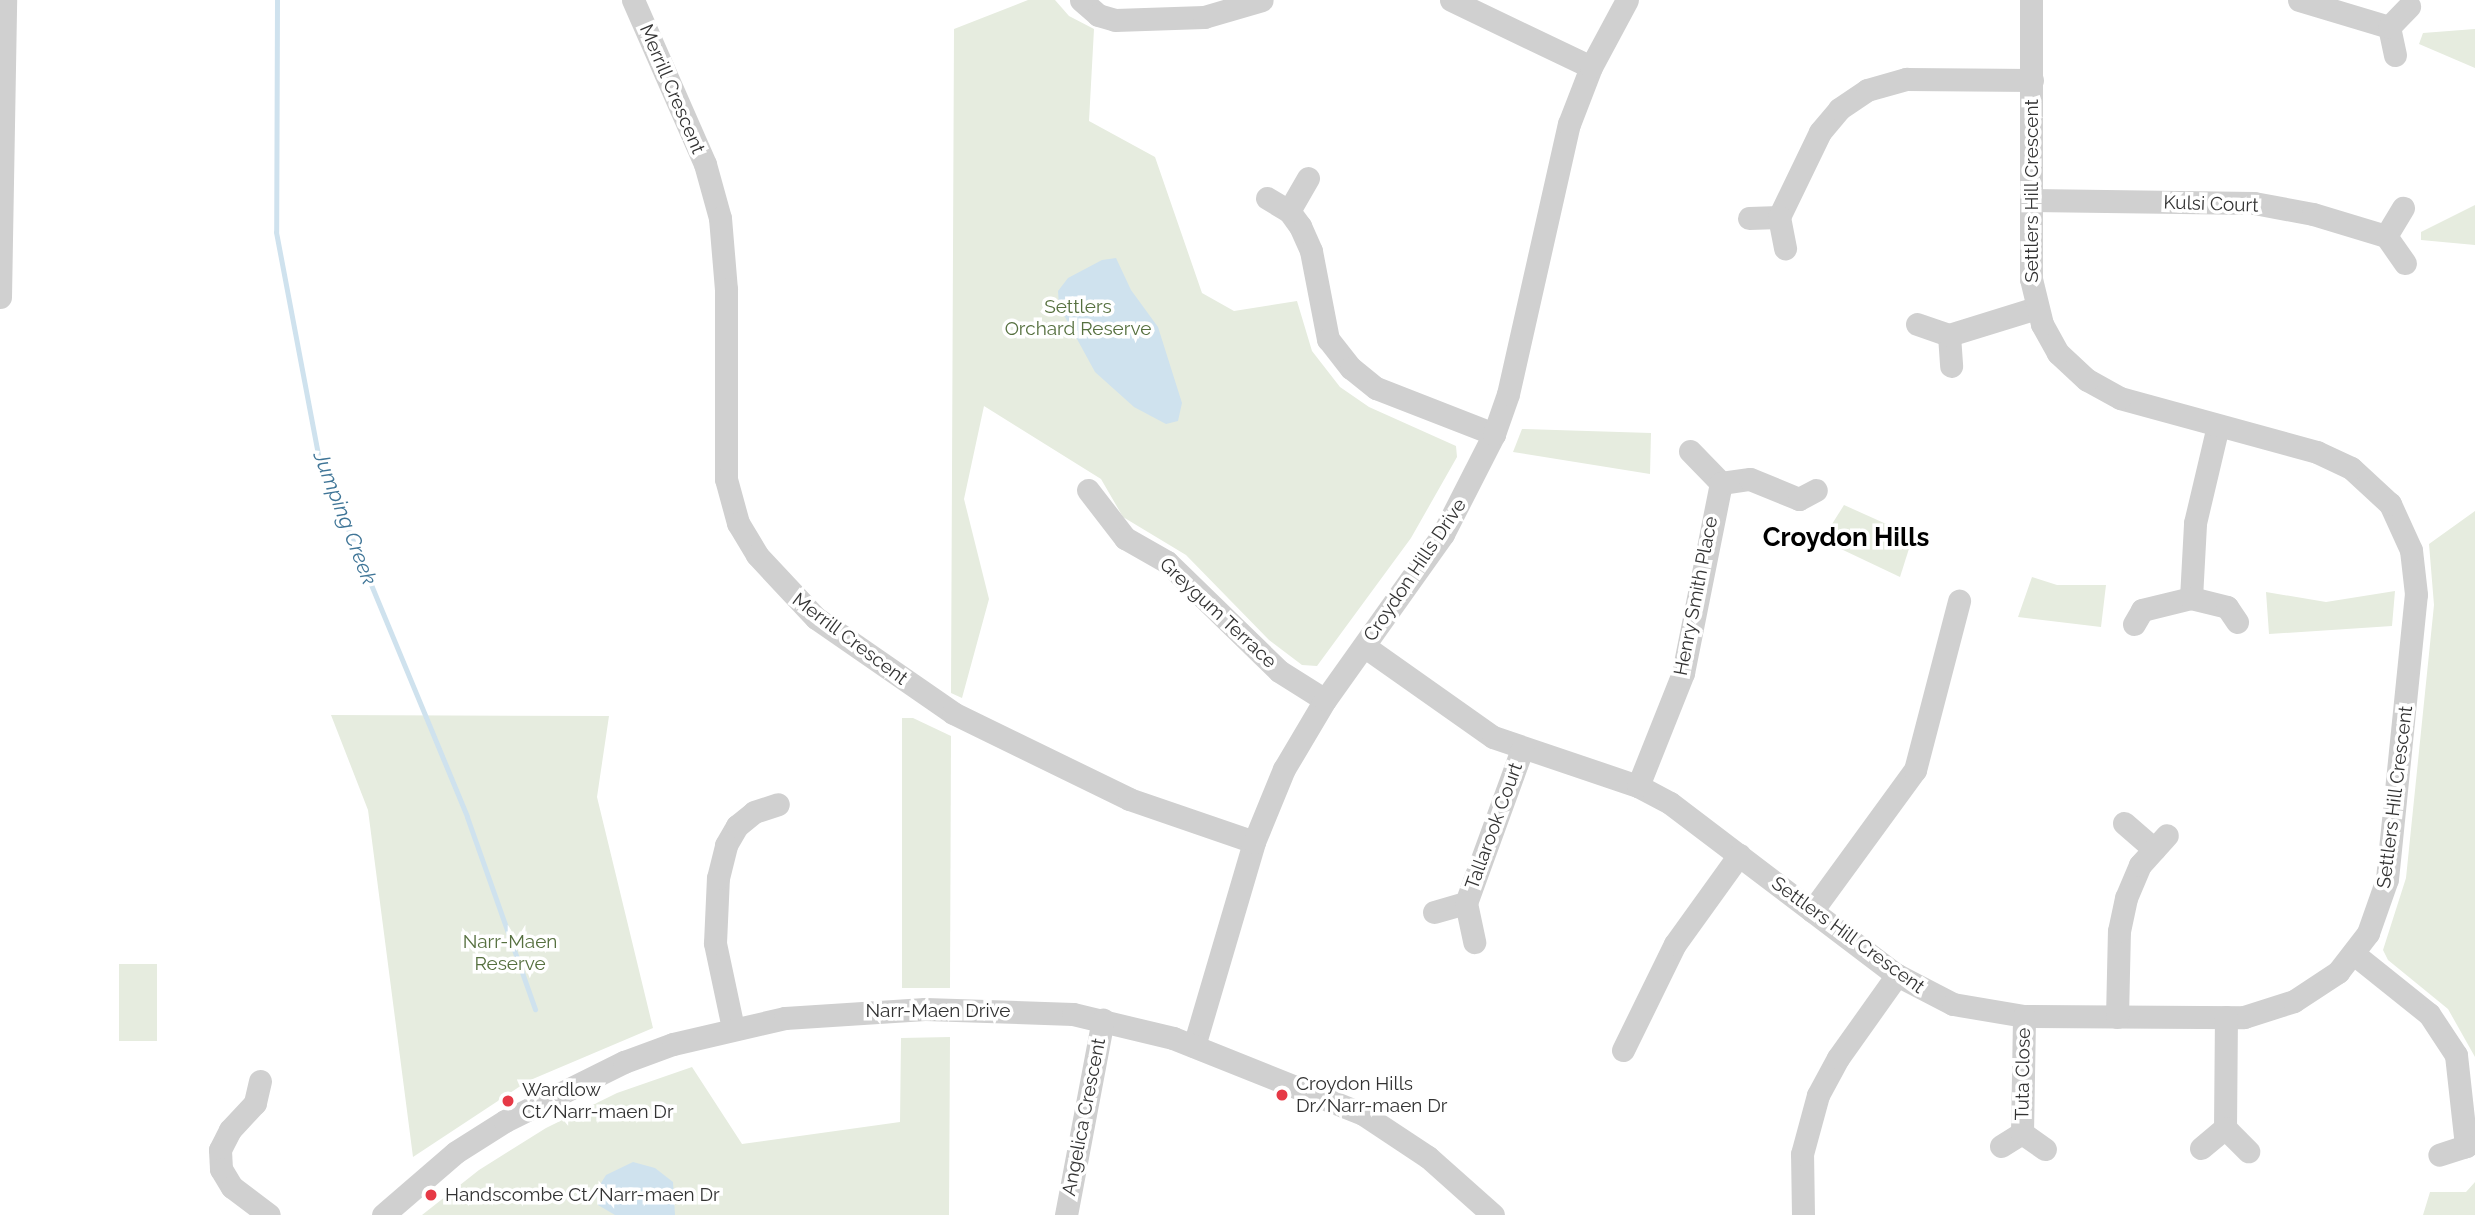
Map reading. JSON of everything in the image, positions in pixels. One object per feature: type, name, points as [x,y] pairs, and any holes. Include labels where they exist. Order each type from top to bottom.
[{"type":"street","points":[[1,294],[5,0]]},
{"type":"street","name":"Merrill Crescent","points":[[633,0],[705,164],[717,205],[726,289],[726,479],[738,523],[757,555],[816,618],[953,713],[1140,804],[1254,842]]},
{"type":"street","points":[[1081,0],[1098,15],[1115,20],[1204,17],[1262,0]]},
{"type":"street","points":[[1451,0],[1591,67]]},
{"type":"street","name":"Croydon Hills Drive","points":[[1194,1046],[1254,842],[1284,769],[1325,700],[1443,534],[1494,434],[1508,394],[1561,153],[1591,67],[1627,0]]},
{"type":"street","name":"Settlers Hill Crescent","points":[[1364,646],[1487,733],[1522,749],[1638,786],[1670,803],[1897,975],[1952,1004],[2024,1016],[2226,1017],[2261,1014],[2294,1002],[2324,983],[2354,954],[2376,916],[2387,879],[2416,594],[2411,550],[2390,505],[2351,468],[2317,452],[2137,405],[2095,385],[2058,353],[2036,308],[2031,272],[2031,0]]},
{"type":"street","points":[[2299,0],[2389,27]]},
{"type":"street","points":[[2389,27],[2409,6]]},
{"type":"street","points":[[2389,27],[2395,55]]},
{"type":"street","points":[[1785,248],[1779,217],[1820,132],[1839,109],[1867,90],[1906,79],[2032,79]]},
{"type":"street","points":[[1289,211],[1308,178]]},
{"type":"street","points":[[1267,198],[1289,211],[1311,251],[1323,324],[1340,357],[1376,388],[1494,434]]},
{"type":"street","name":"Kulsi Court","points":[[2031,200],[2254,204],[2313,214],[2386,236]]},
{"type":"street","points":[[2403,208],[2386,236],[2405,263]]},
{"type":"street","points":[[1749,218],[1779,217]]},
{"type":"street","points":[[1917,324],[1949,335],[2036,308]]},
{"type":"street","points":[[1949,335],[1951,366]]},
{"type":"street","points":[[2191,598],[2195,523],[2218,426]]},
{"type":"street","points":[[1690,451],[1721,483],[1750,479],[1799,499],[1816,490]]},
{"type":"street","name":"Henry Smith Place","points":[[1638,786],[1684,673],[1721,483]]},
{"type":"street","name":"Greygum Terrace","points":[[1088,490],[1125,538],[1167,562],[1279,671],[1325,700]]},
{"type":"street","points":[[2133,624],[2141,610],[2191,598],[2227,607],[2238,622]]},
{"type":"street","points":[[1812,911],[1915,770],[1959,601]]},
{"type":"street","name":"Tallarook Court","points":[[1474,942],[1466,903],[1522,749]]},
{"type":"street","points":[[733,1028],[715,943],[718,878],[726,845],[737,825],[754,812],[778,804]]},
{"type":"street","points":[[2117,1017],[2122,915],[2136,873],[2160,842],[2124,823]]},
{"type":"street","points":[[1623,1050],[1675,944],[1739,855]]},
{"type":"street","name":"Tallarook Court","points":[[1434,912],[1466,903]]},
{"type":"street","points":[[2354,954],[2428,1014],[2456,1055],[2466,1146],[2439,1155]]},
{"type":"street","points":[[1803,1215],[1802,1154],[1818,1095],[1838,1058],[1897,975]]},
{"type":"street","name":"Narr-Maen Drive","points":[[383,1215],[456,1152],[557,1092],[624,1062],[733,1028],[785,1017],[875,1010],[1042,1011],[1103,1019],[1194,1046],[1363,1114],[1428,1157],[1493,1215]]},
{"type":"street","name":"Tuta Close","points":[[2022,1133],[2024,1016]]},
{"type":"street","points":[[2226,1017],[2225,1129],[2248,1151]]},
{"type":"street","name":"Angelica Crescent","points":[[1066,1215],[1103,1019]]},
{"type":"street","points":[[260,1081],[255,1102],[230,1130],[220,1150],[221,1169],[232,1186],[269,1215]]},
{"type":"street","points":[[2201,1148],[2225,1129]]},
{"type":"street","name":"Tuta Close","points":[[2001,1146],[2022,1133]]},
{"type":"street","name":"Tuta Close","points":[[2022,1133],[2045,1149]]},
{"type":"green space","name":"Settlers Orchard Reserve","points":[[1028,0],[1055,0],[1069,16],[1094,29],[1089,121],[1155,157],[1202,293],[1234,311],[1297,301],[1312,351],[1340,387],[1369,407],[1456,446],[1457,457],[1411,538],[1317,666],[1302,665],[1269,640],[1186,555],[1123,517],[1101,479],[984,406],[964,499],[989,599],[962,698],[951,693],[954,29]]},
{"type":"green space","points":[[2475,29],[2475,68],[2419,44],[2423,33]]},
{"type":"green space","points":[[2475,205],[2475,245],[2421,240],[2421,232]]},
{"type":"green space","points":[[1522,429],[1651,433],[1650,474],[1513,452]]},
{"type":"green space","points":[[1844,505],[1913,536],[1900,577],[1822,540]]},
{"type":"green space","points":[[2475,511],[2475,1057],[2448,1009],[2388,960],[2383,950],[2406,878],[2434,605],[2429,544]]},
{"type":"green space","points":[[2032,577],[2057,585],[2106,585],[2101,627],[2018,617]]},
{"type":"green space","points":[[2395,591],[2392,626],[2269,634],[2266,592],[2326,602]]},
{"type":"green space","name":"Narr-Maen Reserve","points":[[331,715],[609,716],[597,797],[653,1028],[528,1081],[413,1157],[368,810]]},
{"type":"green space","points":[[902,718],[913,718],[951,736],[950,988],[902,988]]},
{"type":"green space","points":[[119,964],[157,964],[157,1041],[119,1041]]},
{"type":"green space","points":[[950,1037],[949,1215],[422,1215],[479,1170],[546,1128],[617,1093],[692,1067],[742,1144],[900,1122],[901,1038]]},
{"type":"green space","points":[[2475,1182],[2475,1215],[2423,1215],[2430,1192],[2466,1192]]},
{"type":"water","points":[[1116,258],[1131,290],[1158,327],[1182,403],[1178,421],[1166,424],[1134,407],[1095,372],[1059,306],[1058,291],[1068,278],[1102,260]]},
{"type":"water","points":[[633,1162],[655,1168],[673,1182],[675,1215],[615,1215],[598,1205],[596,1191],[606,1175]]},
{"type":"waterway","name":"Jumping Creek","points":[[277,0],[276,232],[319,459],[467,817],[535,1009]]},
{"type":"place","name":"Croydon Hills Dr/Narr-maen Dr","points":[[1282,1095]]},
{"type":"place","name":"Wardlow Ct/Narr-maen Dr","points":[[508,1101]]},
{"type":"place","name":"Handscombe Ct/Narr-maen Dr","points":[[431,1195]]},
{"type":"district","name":"Croydon Hills","points":[[1846,538]]}]
